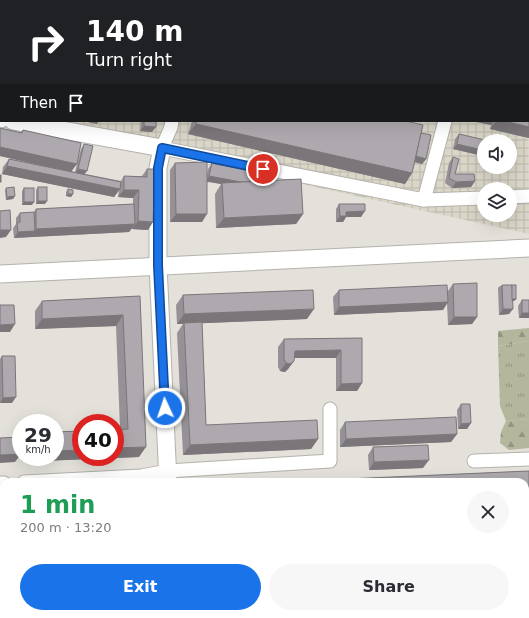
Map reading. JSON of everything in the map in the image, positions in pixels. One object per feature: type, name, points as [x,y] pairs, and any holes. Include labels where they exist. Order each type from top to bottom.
[{"type":"street","points":[[19,122],[162,148],[424,200],[477,198]]},
{"type":"street","points":[[168,477],[158,265],[158,168],[162,148],[172,122]]},
{"type":"street","points":[[424,200],[445,122]]},
{"type":"street","points":[[517,197],[529,196]]},
{"type":"street","points":[[0,274],[158,265],[529,248]]},
{"type":"street","points":[[102,478],[141,476],[168,477],[330,461],[330,409]]},
{"type":"street","points":[[474,461],[529,459]]},
{"type":"shaded area","points":[[20,122],[528,122],[529,234]]},
{"type":"green space","points":[[529,328],[529,341],[498,346],[498,331]]},
{"type":"green space","points":[[529,341],[529,419],[506,421],[500,406],[498,346]]},
{"type":"green space","points":[[529,419],[529,448],[509,450],[500,443],[501,432],[506,421]]},
{"type":"building","points":[[144,122],[156,122],[156,127],[144,126]]},
{"type":"building","points":[[196,122],[410,122],[423,125],[412,173],[196,124]]},
{"type":"building","points":[[508,122],[529,122],[529,127]]},
{"type":"building","points":[[0,128],[22,133],[23,130],[81,143],[77,164],[0,147]]},
{"type":"building","points":[[421,133],[431,135],[426,159],[416,156]]},
{"type":"building","points":[[459,134],[477,138],[477,149],[457,144]]},
{"type":"building","points":[[84,144],[93,146],[87,171],[78,169]]},
{"type":"building","points":[[453,157],[459,159],[455,174],[474,174],[475,181],[456,182],[449,178]]},
{"type":"building","points":[[9,159],[121,182],[120,189],[7,166]]},
{"type":"building","points":[[207,162],[207,214],[176,214],[175,163]]},
{"type":"building","points":[[212,163],[252,171],[250,182],[241,182],[209,176]]},
{"type":"building","points":[[147,169],[155,169],[153,222],[138,221],[139,190],[124,190],[124,176],[147,177]]},
{"type":"building","points":[[301,179],[303,214],[224,218],[222,183]]},
{"type":"building","points":[[14,187],[15,196],[7,197],[6,188]]},
{"type":"building","points":[[38,187],[47,187],[47,201],[38,201]]},
{"type":"building","points":[[24,188],[34,188],[34,202],[24,202]]},
{"type":"building","points":[[68,189],[73,190],[73,194],[68,194]]},
{"type":"building","points":[[134,204],[135,224],[36,229],[36,209]]},
{"type":"building","points":[[339,204],[365,204],[365,211],[346,212],[346,216],[340,216]]},
{"type":"building","points":[[10,210],[11,230],[0,230],[0,211]]},
{"type":"building","points":[[34,212],[35,231],[18,232],[17,223],[20,222],[20,213]]},
{"type":"building","points":[[477,283],[477,317],[454,317],[453,284]]},
{"type":"building","points":[[447,285],[448,302],[339,307],[339,290]]},
{"type":"building","points":[[502,285],[512,285],[513,309],[503,309]]},
{"type":"building","points":[[512,285],[516,285],[516,299],[512,299]]},
{"type":"building","points":[[313,290],[314,309],[184,314],[183,295]]},
{"type":"building","points":[[140,296],[146,447],[124,448],[124,429],[128,429],[123,315],[42,319],[42,301]]},
{"type":"building","points":[[522,300],[529,300],[529,313],[522,313]]},
{"type":"building","points":[[0,305],[14,305],[15,324],[0,325]]},
{"type":"building","points":[[202,322],[206,425],[317,420],[318,439],[190,445],[184,323]]},
{"type":"building","points":[[362,338],[362,383],[341,384],[341,350],[295,351],[294,361],[290,364],[286,363],[284,359],[284,339]]},
{"type":"building","points":[[2,356],[15,356],[16,397],[3,398]]},
{"type":"building","points":[[461,404],[470,404],[471,423],[461,424]]},
{"type":"building","points":[[456,417],[457,434],[346,439],[345,422]]},
{"type":"building","points":[[72,431],[72,450],[64,451],[64,432]]},
{"type":"building","points":[[12,437],[12,454],[0,455],[0,438]]},
{"type":"building","points":[[428,445],[429,460],[374,462],[373,447]]},
{"type":"building","points":[[529,471],[529,478],[369,478]]},
{"type":"route","points":[[165,408],[158,265],[158,168],[162,148],[263,169]]}]
